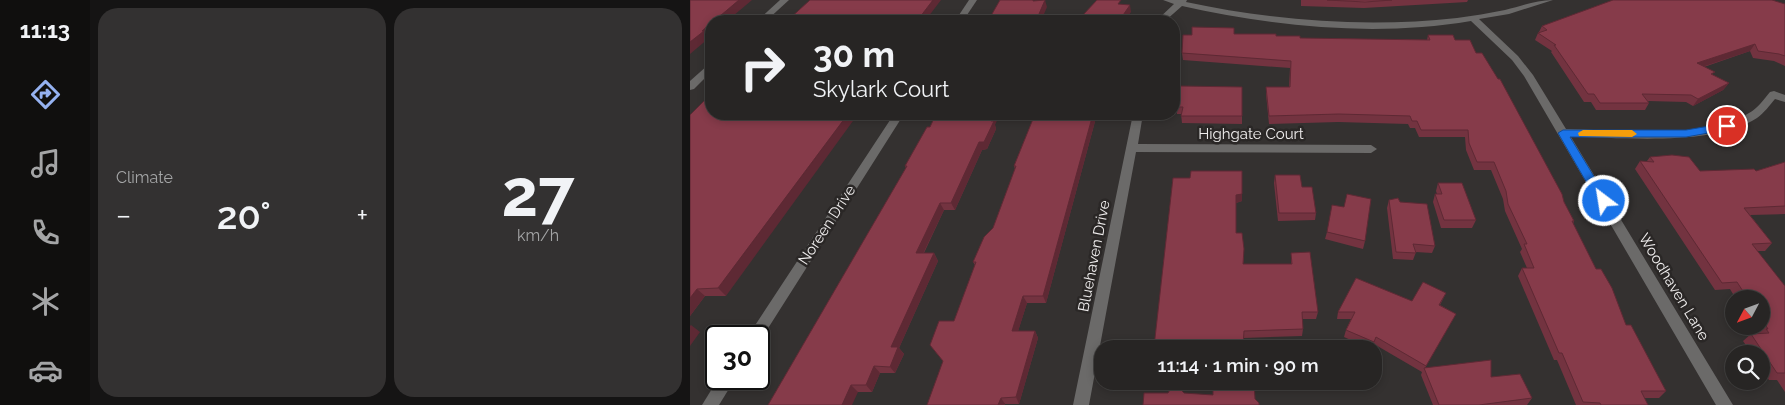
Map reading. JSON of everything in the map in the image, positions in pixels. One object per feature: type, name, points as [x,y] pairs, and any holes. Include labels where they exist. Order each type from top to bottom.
[{"type":"street","points":[[768,15],[785,0]]},
{"type":"street","points":[[963,15],[972,0]]},
{"type":"street","points":[[1167,0],[1249,16],[1304,22],[1391,24],[1472,17],[1549,0]]},
{"type":"street","points":[[1167,15],[1181,2]]},
{"type":"street","name":"Woodhaven Lane","points":[[1472,17],[1515,58],[1528,75],[1725,405]]},
{"type":"street","points":[[690,86],[705,72]]},
{"type":"street","points":[[1563,133],[1686,134],[1716,130],[1738,123],[1754,115],[1774,94],[1785,99]]},
{"type":"street","name":"Noreen Drive","points":[[762,325],[895,120]]},
{"type":"street","name":"Bluehaven Drive","points":[[1081,405],[1137,120]]},
{"type":"street","name":"Highgate Court","points":[[1131,148],[1371,149]]},
{"type":"street","points":[[710,405],[720,390]]},
{"type":"building","points":[[690,0],[739,0],[721,15],[705,15],[705,28],[702,31],[704,31],[690,42]]},
{"type":"building","points":[[810,0],[933,0],[922,15],[794,15]]},
{"type":"building","points":[[1000,0],[1045,0],[1039,15],[991,15]]},
{"type":"building","points":[[1097,0],[1121,0],[1118,4],[1130,5],[1123,15],[1083,15]]},
{"type":"building","points":[[1327,0],[1392,0],[1365,2]]},
{"type":"building","points":[[1613,0],[1772,0],[1785,4],[1785,56],[1758,51],[1755,44],[1697,63],[1715,72],[1711,74],[1729,83],[1698,99],[1691,95],[1642,94],[1649,103],[1600,103],[1594,94],[1588,94],[1554,45],[1556,45],[1538,33],[1547,30],[1542,26]]},
{"type":"building","points":[[1192,27],[1234,28],[1234,34],[1276,34],[1276,36],[1300,36],[1300,38],[1430,40],[1428,35],[1453,35],[1455,40],[1470,40],[1476,53],[1482,53],[1498,79],[1500,79],[1562,194],[1574,221],[1572,221],[1596,269],[1601,269],[1612,288],[1626,325],[1631,325],[1666,391],[1641,391],[1648,405],[1601,405],[1600,403],[1583,402],[1562,353],[1559,353],[1522,268],[1534,268],[1524,244],[1527,244],[1508,204],[1506,191],[1494,162],[1477,162],[1469,143],[1468,130],[1421,130],[1417,121],[1412,121],[1410,116],[1339,114],[1269,116],[1266,87],[1290,87],[1291,61],[1182,53],[1183,35],[1192,35]]},
{"type":"building","points":[[1180,86],[1242,87],[1242,116],[1181,116],[1183,107],[1180,107]]},
{"type":"building","points":[[705,100],[705,120],[844,120],[718,288],[697,289],[690,298],[690,115]]},
{"type":"building","points":[[933,120],[994,121],[984,142],[979,142],[951,203],[940,203],[916,253],[934,253],[891,347],[898,347],[890,367],[874,366],[866,385],[851,385],[842,405],[768,405],[907,166],[905,166],[927,127],[930,127]]},
{"type":"building","points":[[1033,120],[1091,120],[1043,296],[1023,296],[1012,331],[1035,331],[1016,397],[1001,398],[998,405],[927,405],[943,361],[930,345],[939,321],[954,321],[976,262],[973,262],[984,237],[993,228],[1016,166],[1014,166]]},
{"type":"building","points":[[1672,155],[1689,157],[1700,171],[1754,169],[1756,171],[1785,162],[1785,206],[1744,208],[1772,243],[1752,244],[1785,286],[1785,373],[1777,373],[1770,362],[1770,345],[1758,345],[1752,335],[1770,335],[1770,290],[1742,290],[1737,282],[1722,283],[1640,161],[1654,162],[1650,157]]},
{"type":"building","points":[[1191,171],[1242,171],[1242,194],[1236,195],[1236,233],[1242,233],[1243,264],[1292,264],[1291,253],[1310,252],[1318,312],[1302,312],[1303,329],[1244,331],[1243,340],[1155,340],[1173,178],[1190,178]]},
{"type":"building","points":[[1275,175],[1300,175],[1302,187],[1312,187],[1316,213],[1279,213]]},
{"type":"building","points":[[1438,183],[1462,183],[1476,220],[1444,220],[1435,194],[1442,194]]},
{"type":"building","points":[[1347,194],[1371,199],[1365,241],[1327,232],[1332,205],[1344,207]]},
{"type":"building","points":[[1398,198],[1400,202],[1427,204],[1435,246],[1413,244],[1416,253],[1396,252],[1389,200]]},
{"type":"building","points":[[1356,278],[1412,301],[1423,282],[1446,293],[1439,305],[1456,314],[1426,366],[1376,337],[1375,340],[1369,340],[1346,330],[1355,312],[1338,312]]},
{"type":"building","points":[[1491,360],[1491,377],[1520,374],[1532,398],[1479,405],[1439,405],[1424,368]]},
{"type":"building","points":[[1170,390],[1181,390],[1184,393],[1213,395],[1213,390],[1254,390],[1255,399],[1259,405],[1143,405],[1144,393],[1168,393]]},
{"type":"slow traffic","points":[[1583,133],[1632,134]]},
{"type":"route","points":[[1604,201],[1563,133],[1686,134],[1716,130],[1727,126]]}]
